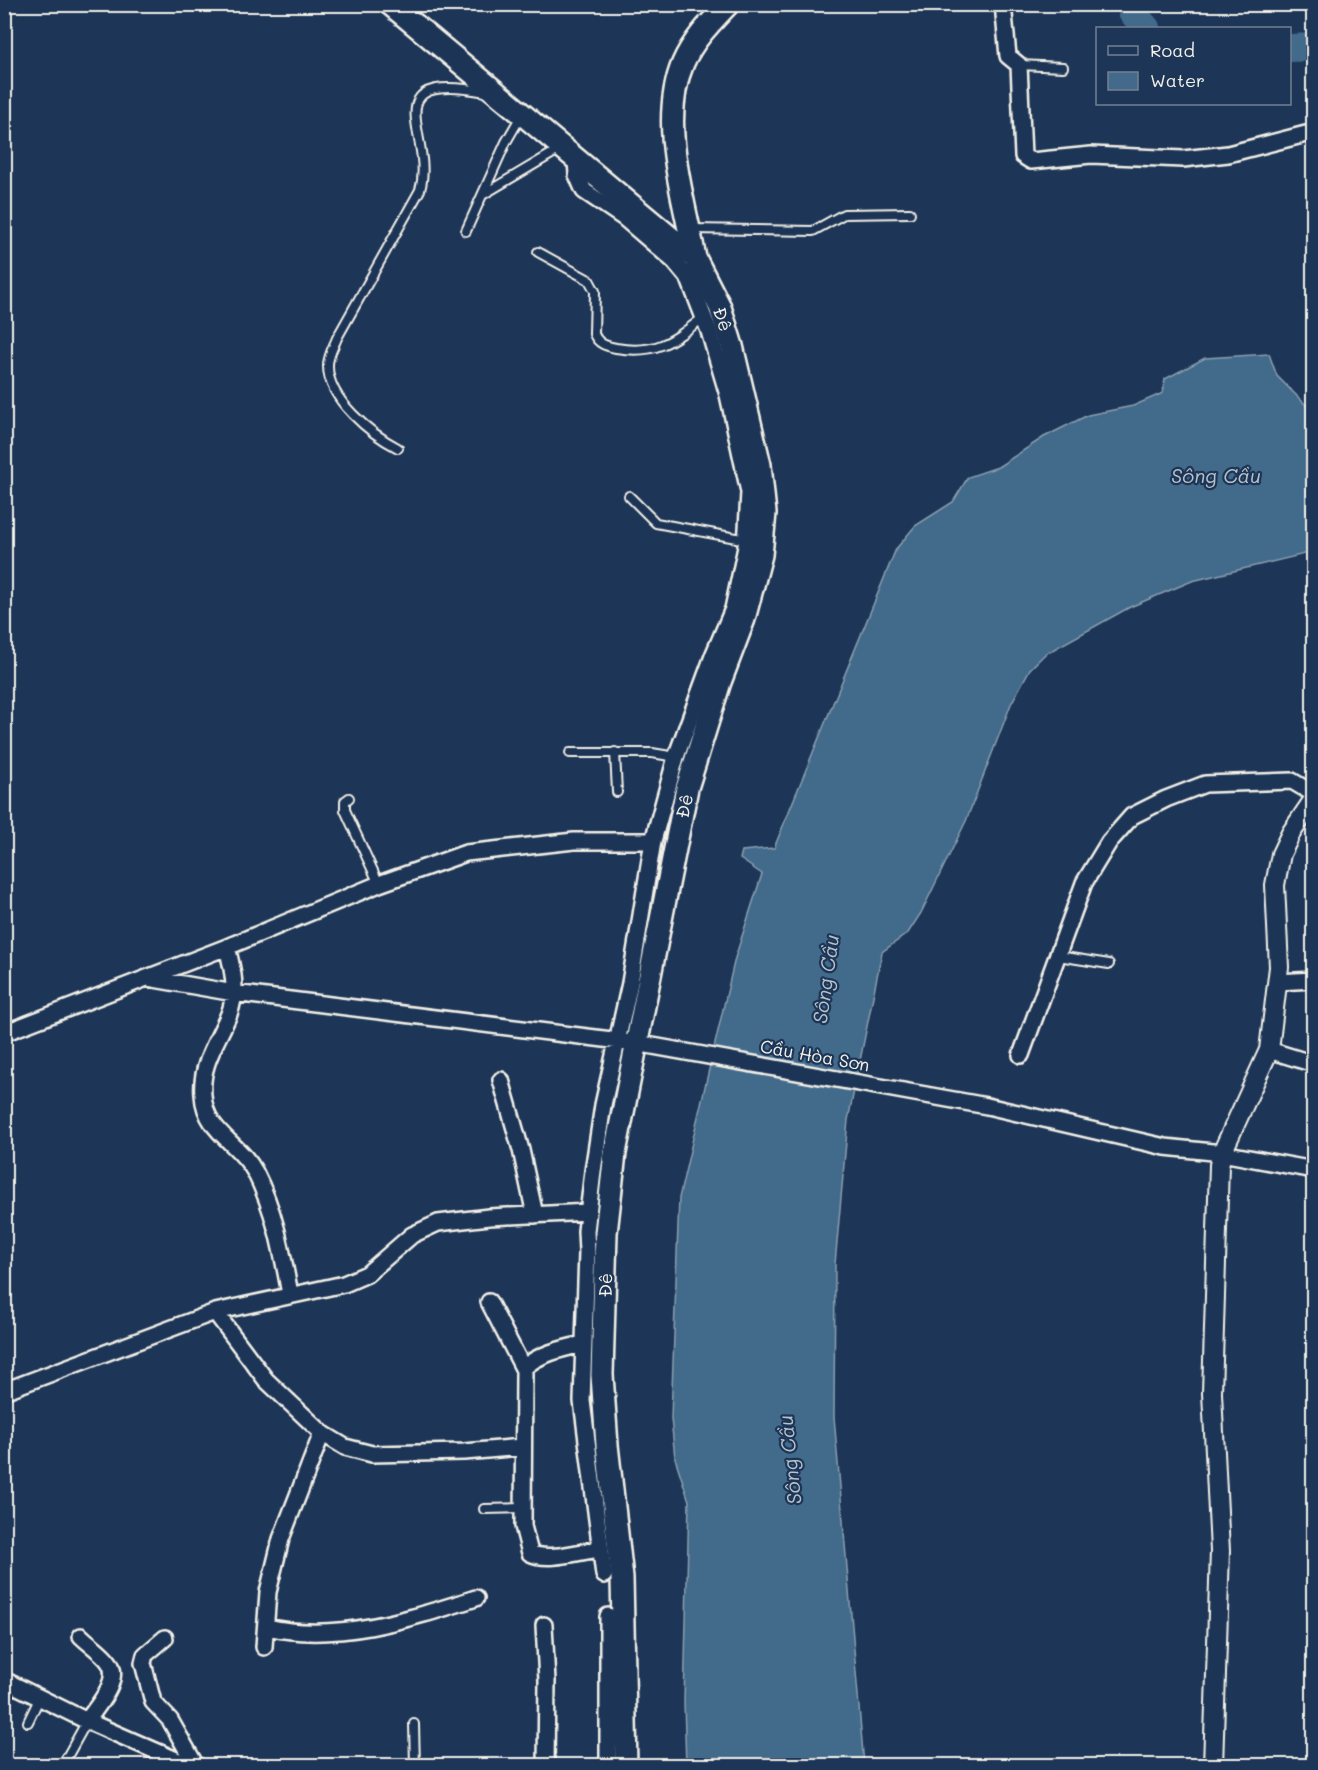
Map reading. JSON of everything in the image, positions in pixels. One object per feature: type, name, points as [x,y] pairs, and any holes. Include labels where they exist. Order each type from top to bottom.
[{"type":"main road","name":"Đê","points":[[390,4],[695,258],[720,307],[732,346],[759,465],[765,513],[761,555],[744,619],[720,682],[687,788],[626,1042],[610,1192],[602,1375],[621,1578],[627,1766]]},
{"type":"main road","points":[[695,258],[672,135],[673,104],[683,64],[695,42],[728,4]]},
{"type":"street","points":[[1003,4],[1008,56],[1019,65],[1023,156],[1031,160],[1091,155],[1183,159],[1228,154],[1306,134]]},
{"type":"street","points":[[570,153],[584,191],[624,218],[674,261],[689,279],[704,317],[728,395],[749,492],[747,540],[733,609],[713,656],[676,758],[653,841],[632,972],[626,1042],[603,1106],[588,1212],[582,1401],[604,1575]]},
{"type":"street","points":[[1022,1055],[1084,883],[1109,842],[1132,816],[1166,799],[1205,784],[1292,781],[1314,794]]},
{"type":"street","points":[[1213,1766],[1220,1551],[1212,1393],[1217,1205],[1222,1153],[1269,1050],[1277,982],[1278,920],[1275,885],[1281,854],[1290,833],[1314,799]]},
{"type":"street","points":[[4,1033],[227,947],[379,884],[466,853],[574,841],[653,841]]},
{"type":"street","points":[[227,947],[235,974],[234,993],[229,1014],[209,1055],[203,1095],[213,1126],[244,1155],[259,1181],[276,1221],[290,1294]]},
{"type":"street","name":"Cầu Hòa Sơn","points":[[148,978],[234,993],[603,1038],[987,1106],[1166,1147],[1222,1153],[1314,1170]]},
{"type":"street","points":[[1277,982],[1314,980]]},
{"type":"street","points":[[1269,1050],[1314,1064]]},
{"type":"street","points":[[501,1080],[521,1150],[535,1215]]},
{"type":"street","points":[[4,1391],[215,1312],[344,1284],[367,1274],[412,1234],[438,1223],[588,1212]]},
{"type":"street","points":[[489,1302],[507,1341],[524,1368],[522,1508],[526,1541],[530,1552],[536,1556],[600,1549]]},
{"type":"street","points":[[215,1312],[266,1380],[322,1433],[345,1447],[372,1454],[464,1452],[522,1447]]},
{"type":"street","points":[[524,1368],[531,1362],[583,1344]]},
{"type":"street","points":[[264,1647],[268,1592],[281,1539],[322,1433]]},
{"type":"street","points":[[267,1627],[290,1633],[387,1624],[476,1598]]},
{"type":"street","points":[[608,1616],[608,1766]]},
{"type":"street","points":[[544,1626],[547,1681],[546,1766]]},
{"type":"street","points":[[81,1636],[109,1662],[113,1672],[111,1683],[87,1721]]},
{"type":"street","points":[[165,1638],[145,1655],[143,1663],[156,1708],[170,1720],[196,1766]]},
{"type":"street","points":[[4,1680],[87,1721],[190,1766]]},
{"type":"lane","points":[[1019,65],[1063,67]]},
{"type":"lane","points":[[398,448],[376,437],[344,403],[329,377],[328,363],[337,338],[420,190],[422,167],[415,127],[419,101],[439,87],[455,86],[500,94]]},
{"type":"lane","points":[[466,231],[506,142],[522,113]]},
{"type":"lane","points":[[484,194],[570,153]]},
{"type":"lane","points":[[690,229],[813,231],[844,214],[910,213]]},
{"type":"lane","points":[[538,252],[589,280],[595,291],[594,334],[596,340],[605,346],[636,351],[661,347],[704,317]]},
{"type":"lane","points":[[629,496],[656,523],[747,540]]},
{"type":"lane","points":[[615,752],[617,792]]},
{"type":"lane","points":[[570,753],[652,753],[676,758]]},
{"type":"lane","points":[[349,798],[345,801],[345,810],[379,884]]},
{"type":"lane","points":[[1058,956],[1109,964]]},
{"type":"lane","points":[[484,1509],[522,1508]]},
{"type":"lane","points":[[28,1722],[40,1696]]},
{"type":"lane","points":[[62,1766],[87,1721]]},
{"type":"lane","points":[[414,1724],[415,1766]]},
{"type":"water","name":"Sông Cầu","points":[[1269,354],[1277,376],[1306,405],[1313,404],[1313,552],[1192,581],[1130,607],[1045,654],[1030,669],[1011,704],[966,821],[921,913],[908,933],[882,952],[848,1120],[835,1264],[834,1417],[864,1765],[686,1766],[684,1702],[689,1501],[675,1458],[671,1418],[679,1198],[735,958],[762,874],[740,859],[742,851],[774,848],[896,549],[915,526],[953,502],[968,477],[998,467],[1044,437],[1088,415],[1133,406],[1163,393],[1165,379],[1205,358]]},
{"type":"waterway","points":[[1131,4],[1132,12],[1145,27]]},
{"type":"waterway","points":[[1291,48],[1314,47]]}]
